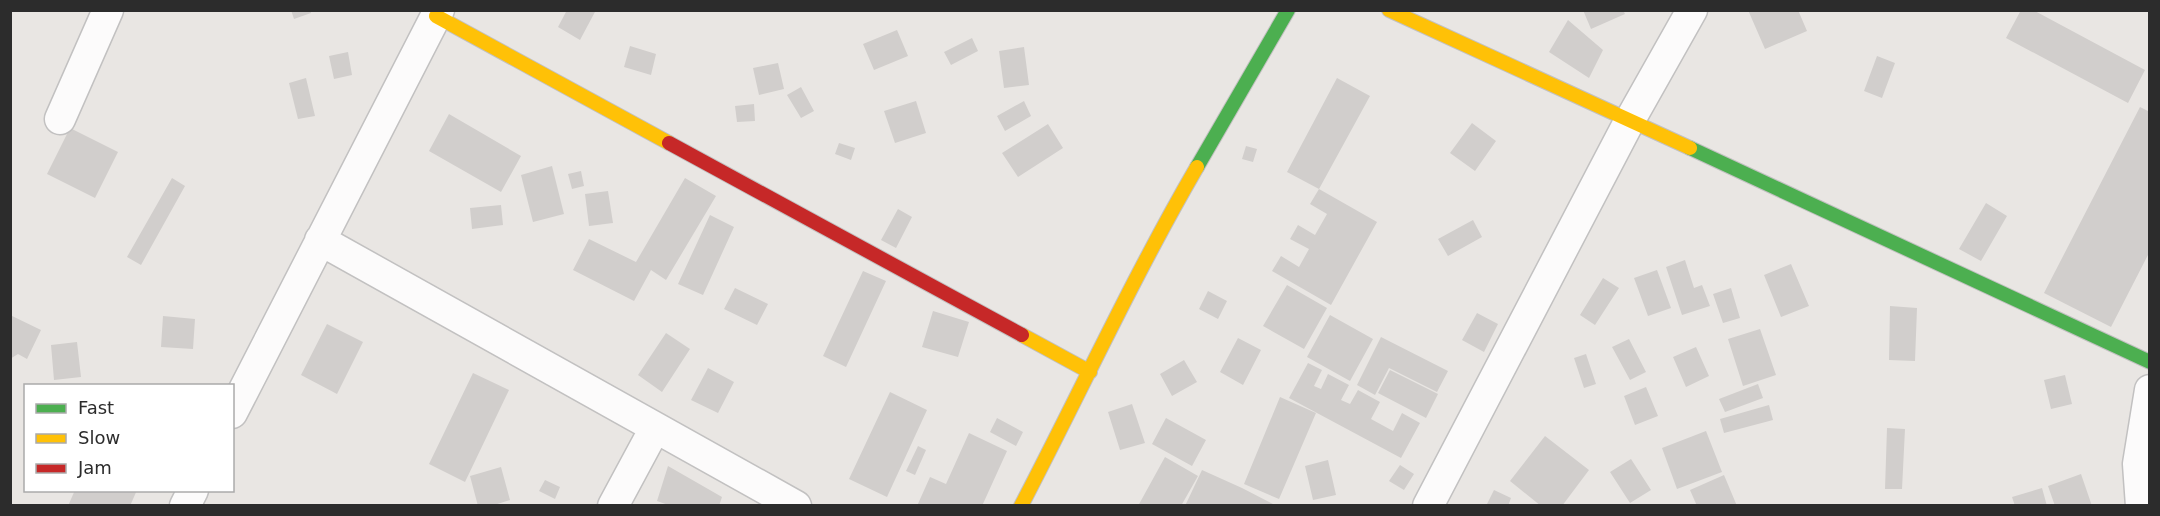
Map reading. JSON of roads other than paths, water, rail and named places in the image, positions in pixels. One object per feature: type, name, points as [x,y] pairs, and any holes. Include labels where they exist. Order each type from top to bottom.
[{"type":"street","points":[[60,119],[108,10]]},
{"type":"street","points":[[1021,506],[1152,245],[1288,10]]},
{"type":"street","points":[[1389,10],[2045,311],[2150,362]]},
{"type":"street","points":[[1428,506],[1630,120],[1692,10]]},
{"type":"street","points":[[234,408],[437,13],[1090,372]]},
{"type":"street","points":[[320,240],[796,506]]},
{"type":"street","points":[[2141,506],[2138,464],[2150,390]]},
{"type":"street","points":[[613,506],[655,428]]},
{"type":"street","points":[[185,506],[192,492]]}]
